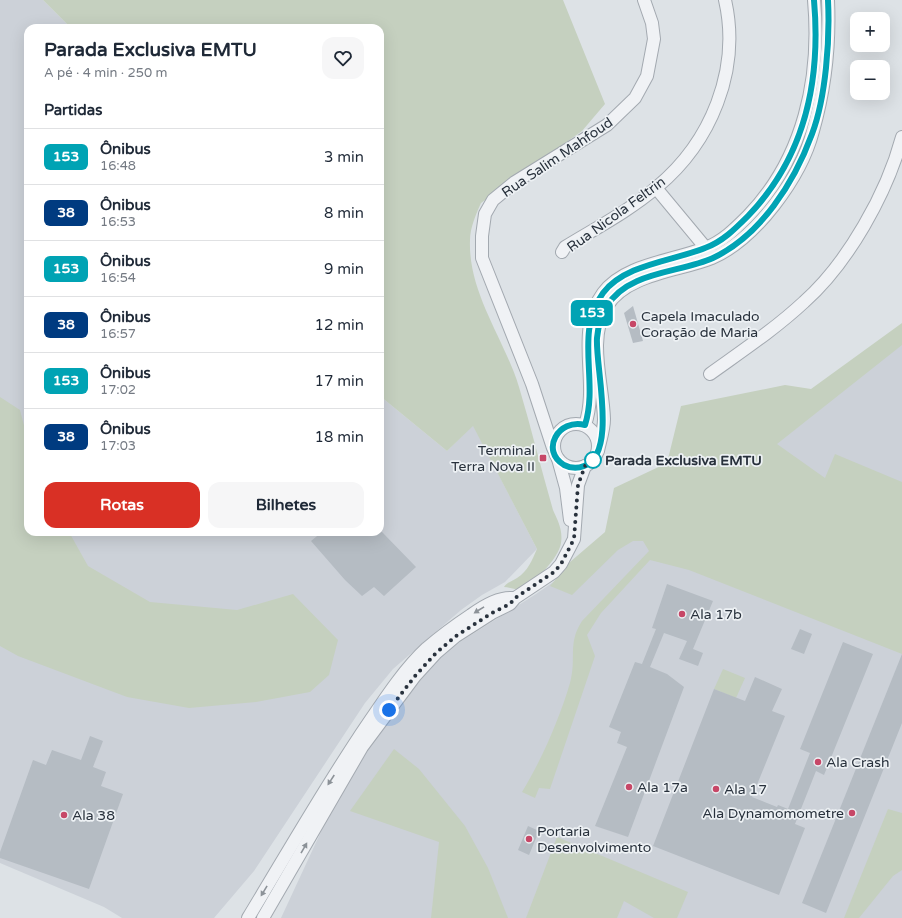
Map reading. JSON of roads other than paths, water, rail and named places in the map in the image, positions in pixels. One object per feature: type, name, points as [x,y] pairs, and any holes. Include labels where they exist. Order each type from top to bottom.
[{"type":"street","name":"Rua Salim Mahfoud","points":[[574,539],[566,488],[556,454],[532,384],[482,258],[482,236],[485,214],[493,200],[515,182],[607,125],[634,98],[647,76],[654,39],[652,23],[644,0]]},
{"type":"street","name":"Rua Nicola Feltrin","points":[[562,252],[565,247],[656,188],[693,149],[711,120],[723,90],[729,38],[725,0]]},
{"type":"street","points":[[585,425],[590,401],[587,337],[590,320],[604,292],[618,280],[635,270],[710,253],[721,240],[758,206],[777,179],[792,153],[806,117],[814,78],[816,21],[814,0]]},
{"type":"street","points":[[598,451],[596,436],[592,429],[585,425],[570,424],[564,426],[555,436],[556,454],[570,467],[585,466],[590,463],[598,451],[604,418],[597,338],[607,306],[614,297],[627,287],[645,278],[710,253],[744,237],[768,212],[785,190],[813,133],[826,68],[828,0]]},
{"type":"street","points":[[710,374],[775,328],[806,301],[844,256],[871,212],[897,155],[902,137]]},
{"type":"street","points":[[656,188],[710,253]]},
{"type":"street","name":"Rua Salim Mahfoud","points":[[532,384],[548,415],[564,426]]},
{"type":"street","points":[[263,918],[362,748],[415,676],[436,653],[456,636],[492,613],[510,604],[515,598],[554,572],[561,564],[574,539],[578,485],[585,466]]},
{"type":"street","points":[[248,918],[326,787],[380,706],[414,663],[426,649],[448,630],[478,610],[506,597],[515,598]]},
{"type":"place","name":"Capela Imaculado Coração de Maria","points":[[633,324]]},
{"type":"place","name":"Terminal Terra Nova II","points":[[543,458]]},
{"type":"place","name":"Parada Exclusiva EMTU","points":[[593,460]]},
{"type":"place","name":"Ala 17b","points":[[682,614]]},
{"type":"place","name":"Ala Crash","points":[[818,762]]},
{"type":"place","name":"Ala 17a","points":[[629,787]]},
{"type":"place","name":"Ala 17","points":[[716,789]]},
{"type":"place","name":"Ala Dynamomometre","points":[[852,813]]},
{"type":"place","name":"Ala 38","points":[[64,815]]},
{"type":"place","name":"Portaria Desenvolvimento","points":[[529,839]]}]
